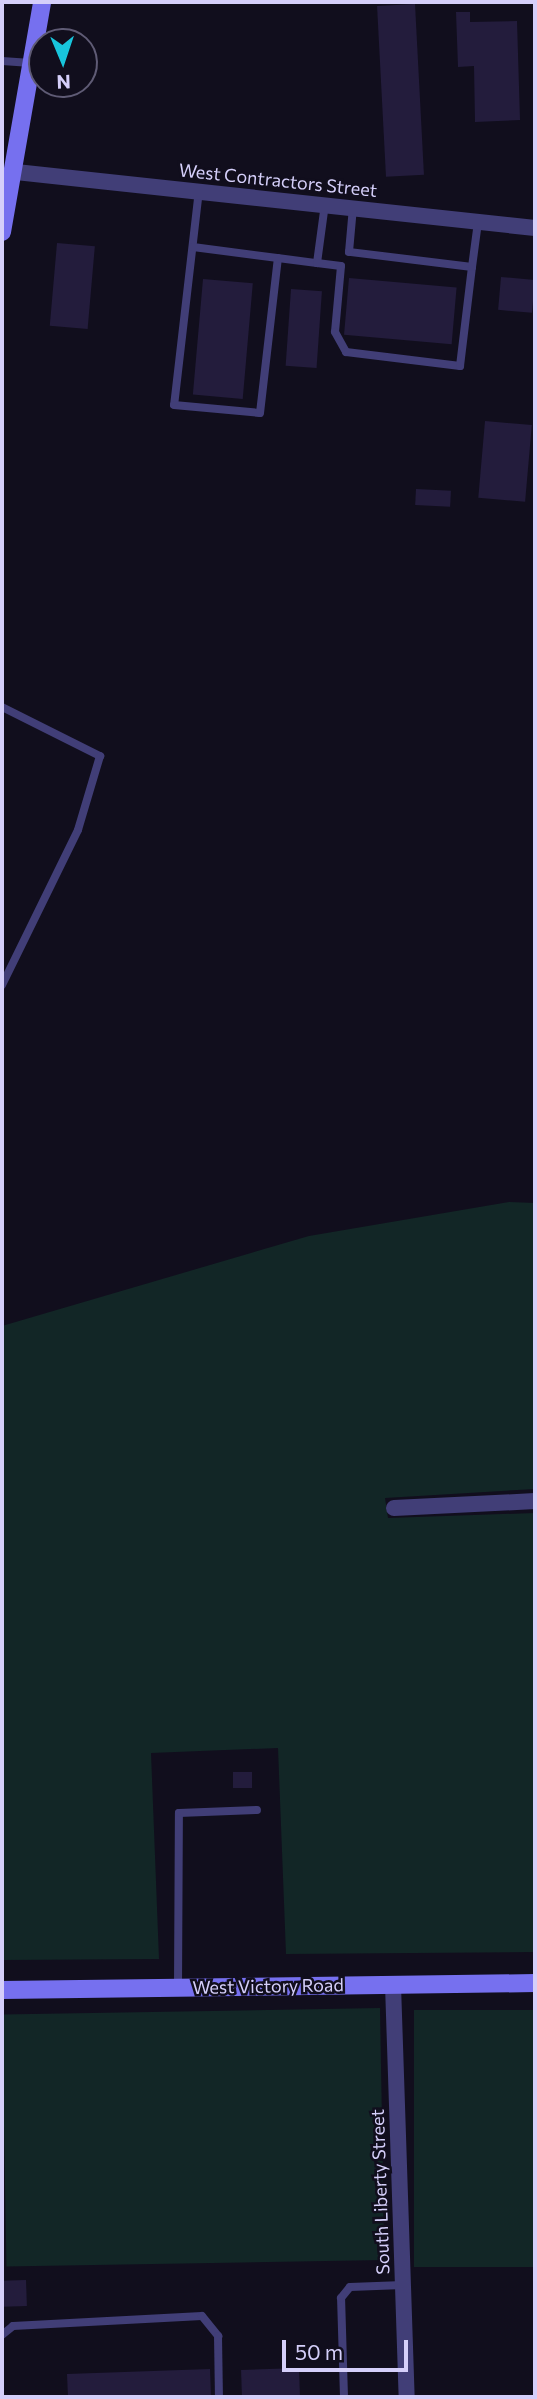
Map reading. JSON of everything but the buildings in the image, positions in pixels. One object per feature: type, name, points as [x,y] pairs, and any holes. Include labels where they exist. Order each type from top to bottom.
[{"type":"main road","points":[[39,28],[42,2]]},
{"type":"main road","points":[[2,232],[16,172],[28,98]]},
{"type":"main road","name":"West Victory Road","points":[[2,1990],[535,1983]]},
{"type":"street","name":"West Contractors Street","points":[[16,172],[535,228]]},
{"type":"street","points":[[394,1508],[535,1502]]},
{"type":"street","name":"South Liberty Street","points":[[393,1984],[407,2397]]},
{"type":"lane","points":[[2,61],[28,63]]},
{"type":"lane","points":[[200,190],[174,405],[260,413],[278,258]]},
{"type":"lane","points":[[317,263],[325,204]]},
{"type":"lane","points":[[353,208],[349,252],[341,266],[335,332],[346,352],[460,366],[478,221]]},
{"type":"lane","points":[[193,247],[341,266]]},
{"type":"lane","points":[[349,252],[472,267]]},
{"type":"lane","points":[[2,707],[100,756],[78,830],[2,985]]},
{"type":"lane","points":[[178,1987],[179,1813],[257,1810]]},
{"type":"lane","points":[[344,2397],[341,2298],[349,2287],[403,2285]]},
{"type":"lane","points":[[2,2335],[13,2326],[202,2316],[218,2336],[219,2397]]},
{"type":"green space","points":[[509,1202],[535,1203],[535,1489],[385,1498],[388,1518],[535,1513],[535,1952],[286,1954],[278,1748],[151,1753],[159,1959],[2,1960],[2,1326],[309,1236]]},
{"type":"green space","points":[[380,2008],[384,2260],[6,2267],[2,2015]]},
{"type":"green space","points":[[414,2010],[535,2010],[535,2267],[414,2267]]}]
